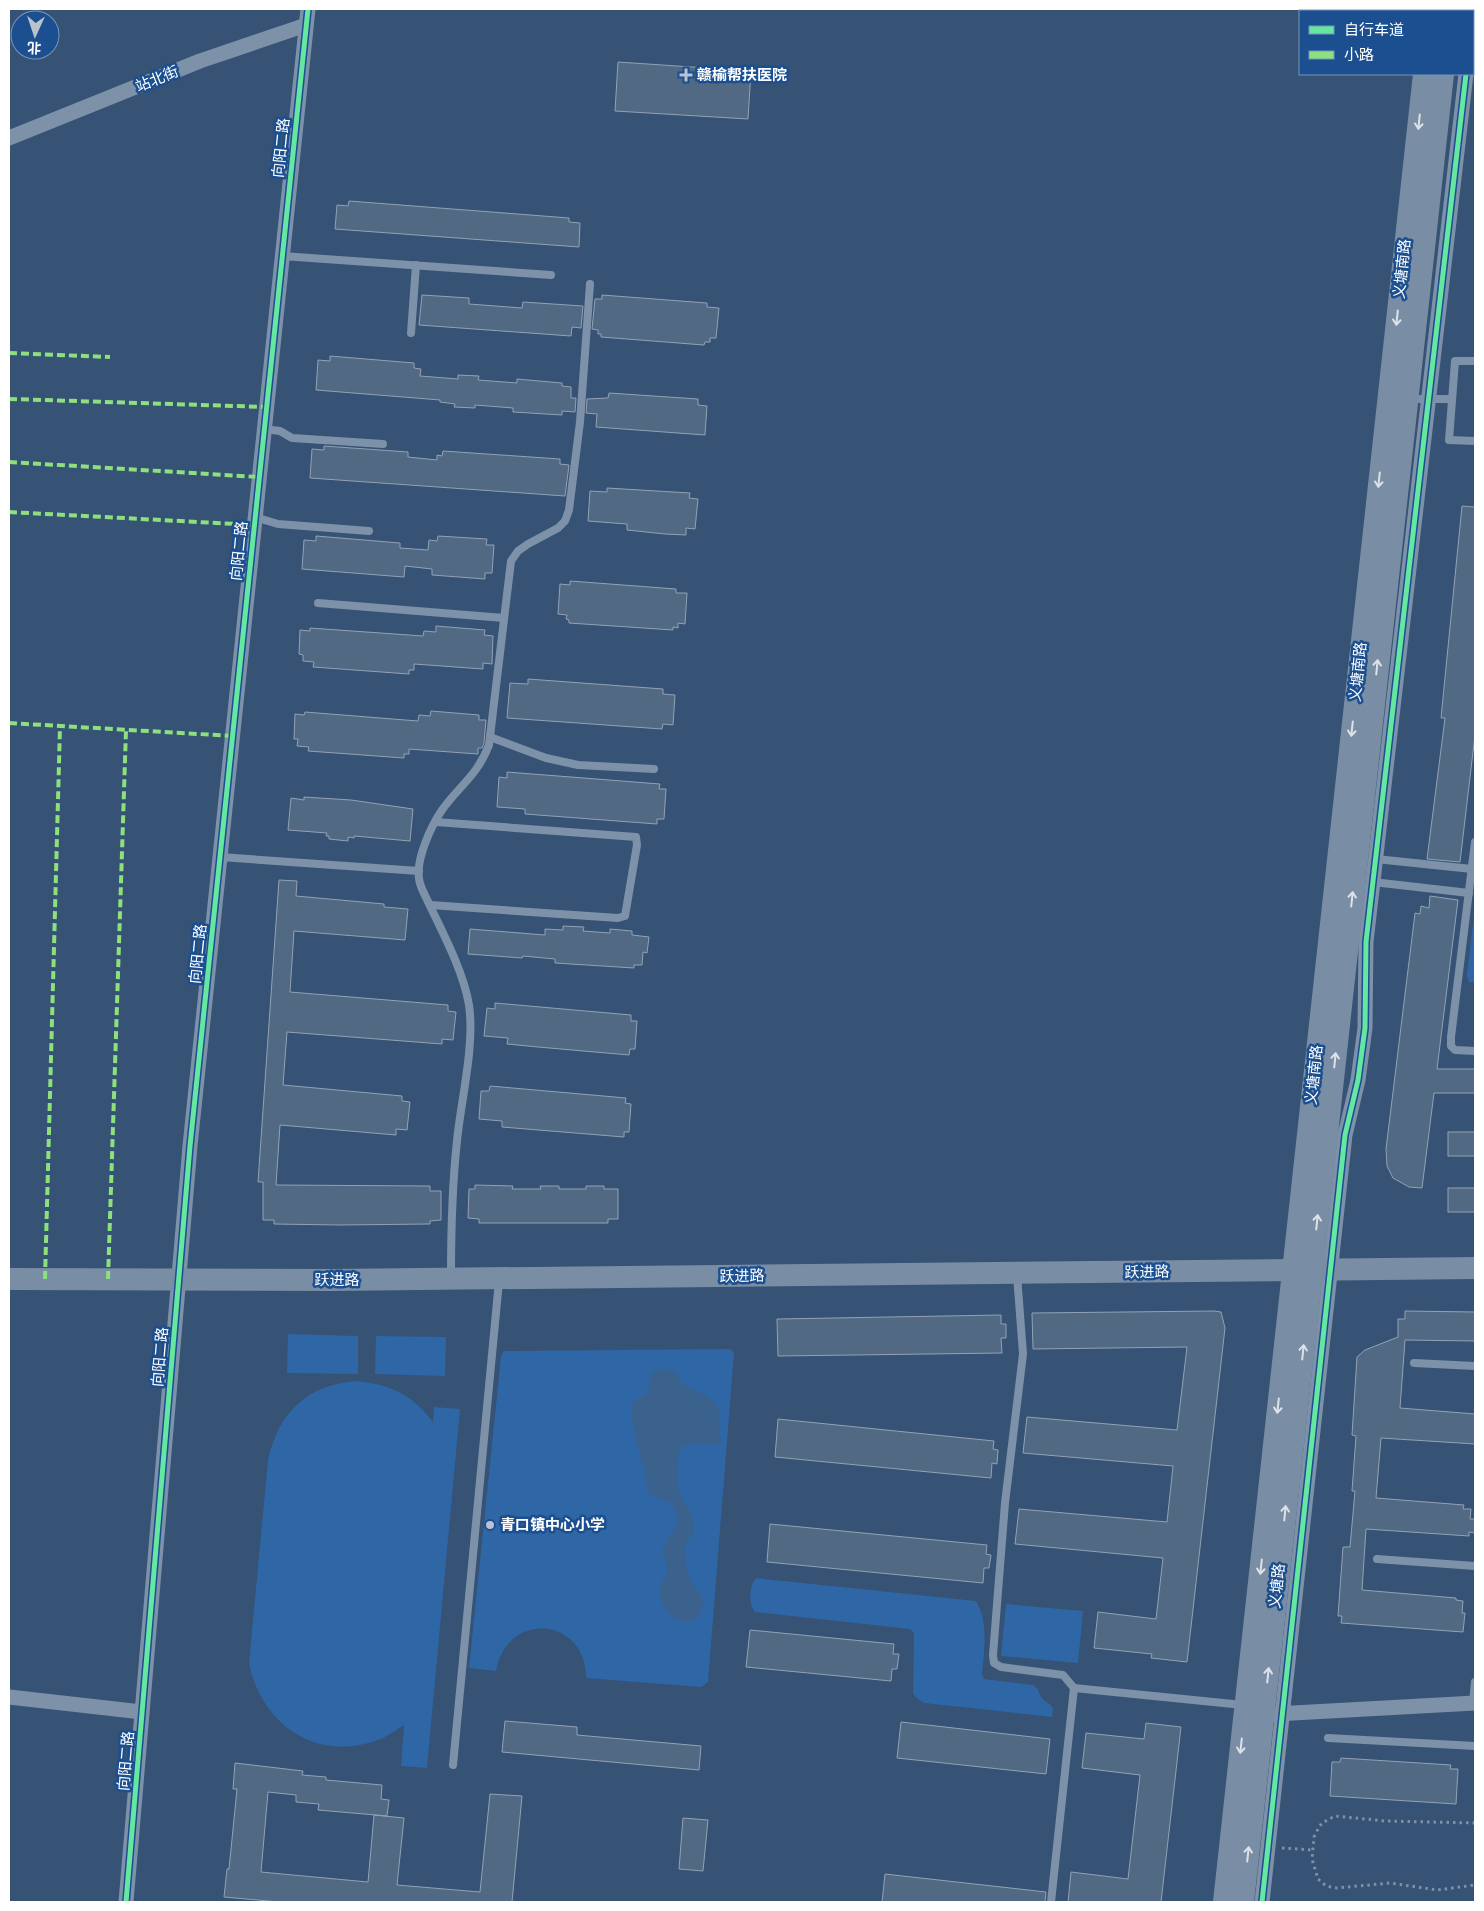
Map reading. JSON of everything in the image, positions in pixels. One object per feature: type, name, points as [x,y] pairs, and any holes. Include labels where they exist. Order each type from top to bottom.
[{"type":"main road","name":"义塘南路","points":[[1312,1270],[1424,75]]},
{"type":"main road","name":"义塘南路","points":[[1312,1270],[1418,399],[1443,75]]},
{"type":"main road","name":"跃进路","points":[[9,1279],[499,1279],[1475,1268]]},
{"type":"main road","name":"义塘路","points":[[1243,1902],[1312,1270]]},
{"type":"main road","name":"义塘路","points":[[1224,1902],[1264,1711]]},
{"type":"street","name":"向阳二路","points":[[126,1902],[190,1146],[308,9]]},
{"type":"street","name":"站北街","points":[[9,138],[200,61],[306,25]]},
{"type":"street","points":[[1262,1902],[1269,1847],[1264,1711],[1312,1270],[1358,1080],[1365,1028],[1366,942],[1376,859],[1418,399],[1466,75]]},
{"type":"street","points":[[9,1697],[142,1712]]},
{"type":"street","points":[[1264,1711],[1474,1703]]},
{"type":"lane","points":[[282,256],[551,275]]},
{"type":"lane","points":[[411,333],[416,266]]},
{"type":"lane","points":[[451,1279],[451,1218],[457,1140],[470,1031],[469,1007],[465,984],[419,878],[419,871],[427,840],[436,822],[442,811],[475,773],[483,760],[490,737],[511,561],[528,544],[558,528],[565,521],[569,510],[580,422],[590,284]]},
{"type":"lane","points":[[1475,362],[1455,361],[1449,440],[1475,441]]},
{"type":"lane","points":[[1418,399],[1452,399]]},
{"type":"lane","points":[[264,429],[280,431],[292,438],[383,444]]},
{"type":"lane","points":[[255,517],[278,524],[368,531]]},
{"type":"lane","points":[[318,604],[504,618]]},
{"type":"lane","points":[[490,737],[546,758],[578,765],[654,770]]},
{"type":"lane","points":[[430,905],[618,918],[625,916],[637,845],[636,837],[436,822]]},
{"type":"lane","points":[[1475,842],[1450,1037],[1455,1050],[1475,1051]]},
{"type":"lane","points":[[220,857],[419,871]]},
{"type":"lane","points":[[1376,859],[1472,869]]},
{"type":"lane","points":[[1373,882],[1469,893]]},
{"type":"lane","points":[[1017,1274],[1023,1354],[1005,1503],[993,1655],[994,1663],[1001,1667],[1063,1676],[1074,1688],[1264,1711]]},
{"type":"lane","points":[[453,1764],[499,1279]]},
{"type":"lane","points":[[1414,1363],[1475,1366]]},
{"type":"lane","points":[[1377,1559],[1475,1566]]},
{"type":"lane","points":[[1474,1703],[1475,1682]]},
{"type":"lane","points":[[1051,1902],[1074,1688]]},
{"type":"lane","points":[[1328,1738],[1475,1746]]},
{"type":"path","points":[[1475,1823],[1385,1821],[1335,1816],[1322,1823],[1314,1837],[1312,1850],[1313,1869],[1318,1879],[1326,1886],[1347,1888],[1390,1883],[1437,1890],[1475,1885]]},
{"type":"path","points":[[1269,1847],[1312,1850]]},
{"type":"shaded area","points":[[1475,906],[1475,982],[1469,982],[1467,976]]},
{"type":"shaded area","points":[[288,1334],[358,1336],[358,1374],[287,1373]]},
{"type":"shaded area","points":[[376,1336],[446,1337],[445,1376],[375,1374]]},
{"type":"shaded area","points":[[730,1349],[734,1353],[708,1682],[701,1687],[586,1678],[583,1658],[573,1643],[560,1633],[545,1629],[529,1630],[515,1638],[503,1651],[496,1671],[469,1668],[501,1357],[504,1351]]},
{"type":"shaded area","points":[[664,1369],[673,1372],[690,1389],[707,1396],[716,1403],[720,1417],[719,1431],[722,1440],[719,1445],[690,1444],[685,1445],[680,1450],[677,1468],[678,1487],[691,1514],[693,1527],[692,1534],[684,1551],[687,1570],[703,1602],[702,1610],[698,1617],[692,1621],[685,1622],[673,1617],[668,1612],[660,1593],[660,1587],[667,1570],[663,1548],[677,1524],[677,1514],[669,1502],[648,1492],[632,1421],[633,1404],[648,1392],[652,1374]]},
{"type":"shaded area","points":[[355,1381],[368,1382],[399,1392],[417,1404],[433,1422],[434,1407],[460,1409],[427,1768],[401,1766],[404,1725],[381,1739],[355,1746],[333,1746],[313,1742],[295,1733],[279,1720],[266,1704],[255,1685],[249,1663],[268,1460],[273,1443],[287,1415],[297,1404],[322,1389]]},
{"type":"shaded area","points":[[756,1578],[976,1601],[983,1618],[984,1627],[982,1674],[984,1679],[1035,1686],[1042,1698],[1052,1706],[1052,1717],[924,1703],[913,1693],[914,1633],[910,1629],[755,1612],[751,1604],[750,1595]]},
{"type":"shaded area","points":[[1006,1604],[1083,1611],[1078,1663],[1001,1656]]},
{"type":"building","points":[[618,62],[751,71],[748,119],[615,111]]},
{"type":"building","points":[[349,201],[569,218],[569,222],[580,223],[579,247],[335,229],[337,205],[348,206]]},
{"type":"building","points":[[422,295],[469,298],[469,304],[522,308],[523,302],[583,306],[581,328],[572,327],[571,336],[419,325]]},
{"type":"building","points":[[602,295],[707,303],[707,307],[719,308],[716,338],[710,338],[710,342],[705,342],[704,345],[601,337],[601,334],[598,334],[598,330],[592,329],[595,299],[602,299]]},
{"type":"building","points":[[330,356],[414,363],[414,368],[421,369],[420,376],[458,379],[458,375],[479,376],[478,380],[517,383],[517,379],[562,383],[562,386],[571,387],[571,398],[576,398],[575,412],[562,411],[562,415],[513,412],[513,408],[475,405],[475,408],[454,407],[455,404],[440,402],[440,400],[316,390],[318,360],[330,361]]},
{"type":"building","points":[[609,393],[698,399],[698,405],[707,406],[705,435],[596,427],[597,414],[586,413],[587,399],[608,398]]},
{"type":"building","points":[[324,446],[408,452],[408,457],[437,460],[437,455],[442,456],[443,451],[560,459],[560,464],[569,465],[565,496],[310,478],[312,449],[324,450]]},
{"type":"building","points":[[607,488],[690,493],[689,498],[698,499],[695,529],[686,528],[686,535],[665,534],[627,530],[627,524],[588,521],[590,491],[607,492]]},
{"type":"building","points":[[1462,506],[1475,507],[1475,735],[1460,862],[1427,859],[1445,718],[1441,718]]},
{"type":"building","points":[[316,536],[400,543],[400,548],[428,550],[429,540],[437,541],[438,536],[487,539],[486,545],[494,545],[492,573],[485,573],[485,579],[432,575],[432,569],[405,566],[404,577],[302,569],[304,540],[316,541]]},
{"type":"building","points":[[570,581],[676,589],[676,593],[687,593],[685,624],[678,623],[678,628],[673,627],[673,630],[569,623],[569,620],[566,619],[567,615],[558,614],[560,584],[570,585]]},
{"type":"building","points":[[436,626],[485,630],[484,635],[493,636],[492,664],[483,663],[483,669],[414,664],[414,670],[409,670],[409,674],[313,667],[314,662],[303,661],[303,655],[299,654],[300,630],[310,631],[310,628],[423,636],[424,631],[436,632]]},
{"type":"building","points":[[528,679],[663,689],[663,694],[675,695],[673,725],[663,724],[662,729],[507,718],[510,683],[528,684]]},
{"type":"building","points":[[431,711],[479,715],[479,720],[486,720],[484,743],[482,748],[478,748],[478,754],[409,749],[409,754],[404,754],[404,758],[308,751],[309,747],[297,746],[298,739],[294,739],[295,714],[304,715],[305,712],[418,721],[419,715],[430,716]]},
{"type":"building","points":[[507,772],[660,784],[659,789],[666,789],[664,819],[657,819],[657,824],[525,814],[525,809],[497,807],[499,777],[507,778]]},
{"type":"building","points":[[304,797],[351,800],[413,809],[410,841],[354,836],[354,838],[348,837],[348,841],[329,839],[329,836],[326,836],[327,833],[288,830],[291,798],[304,800]]},
{"type":"building","points":[[279,880],[297,881],[296,896],[384,904],[384,907],[408,909],[405,940],[294,931],[290,992],[448,1005],[448,1011],[456,1012],[453,1040],[442,1039],[442,1044],[287,1032],[283,1085],[402,1096],[402,1101],[410,1102],[407,1130],[396,1129],[396,1135],[280,1125],[276,1185],[430,1186],[430,1191],[441,1191],[441,1220],[430,1221],[430,1224],[339,1225],[274,1224],[274,1220],[263,1220],[263,1182],[258,1182]]},
{"type":"building","points":[[1430,896],[1458,900],[1437,1069],[1475,1069],[1475,1093],[1434,1093],[1422,1188],[1409,1187],[1393,1178],[1387,1166],[1386,1149],[1415,913],[1420,914],[1421,906],[1429,908]]},
{"type":"building","points":[[563,926],[584,927],[583,931],[610,933],[610,929],[632,931],[632,935],[649,937],[647,953],[643,952],[642,965],[634,965],[634,968],[555,963],[555,959],[523,956],[522,958],[468,954],[470,929],[545,935],[545,929],[563,930]]},
{"type":"building","points":[[495,1003],[631,1015],[631,1021],[637,1021],[635,1049],[630,1049],[629,1055],[507,1044],[508,1038],[484,1036],[487,1008],[495,1009]]},
{"type":"building","points":[[490,1086],[626,1098],[625,1103],[631,1104],[629,1132],[624,1132],[624,1137],[502,1127],[502,1121],[479,1119],[481,1091],[489,1091]]},
{"type":"building","points":[[1448,1132],[1475,1132],[1475,1156],[1448,1156]]},
{"type":"building","points":[[475,1185],[513,1186],[512,1189],[541,1189],[540,1186],[559,1186],[559,1189],[586,1189],[586,1186],[604,1186],[604,1189],[618,1189],[618,1219],[608,1219],[608,1223],[479,1223],[479,1219],[468,1218],[469,1189],[475,1189]]},
{"type":"building","points":[[1448,1188],[1475,1188],[1475,1212],[1448,1212]]},
{"type":"building","points":[[1405,1311],[1475,1312],[1475,1341],[1405,1340],[1400,1408],[1475,1414],[1475,1444],[1381,1438],[1376,1498],[1464,1505],[1463,1509],[1471,1509],[1470,1519],[1475,1519],[1475,1533],[1469,1532],[1469,1536],[1366,1529],[1362,1590],[1456,1598],[1456,1600],[1463,1601],[1462,1613],[1465,1613],[1463,1632],[1341,1623],[1342,1616],[1338,1616],[1343,1547],[1350,1547],[1355,1491],[1352,1491],[1356,1436],[1352,1435],[1357,1357],[1365,1350],[1398,1337],[1398,1319],[1405,1319]]},
{"type":"building","points":[[1221,1312],[1225,1328],[1187,1662],[1151,1658],[1152,1654],[1094,1648],[1098,1612],[1156,1619],[1163,1558],[1015,1544],[1019,1509],[1167,1522],[1173,1466],[1023,1453],[1027,1417],[1177,1430],[1187,1347],[1033,1349],[1032,1313]]},
{"type":"building","points":[[1001,1315],[1001,1324],[1006,1324],[1006,1338],[1001,1338],[1002,1353],[778,1356],[777,1319]]},
{"type":"building","points":[[778,1419],[994,1441],[993,1449],[998,1450],[997,1464],[992,1463],[991,1478],[775,1457]]},
{"type":"building","points":[[770,1524],[987,1545],[986,1554],[991,1555],[989,1568],[984,1568],[983,1583],[767,1562]]},
{"type":"building","points":[[750,1630],[894,1644],[893,1654],[899,1654],[897,1669],[892,1669],[891,1681],[746,1667]]},
{"type":"building","points":[[505,1721],[577,1727],[577,1735],[701,1746],[699,1770],[502,1752]]},
{"type":"building","points":[[901,1722],[1050,1739],[1046,1774],[897,1758]]},
{"type":"building","points":[[1146,1723],[1181,1727],[1161,1902],[1068,1902],[1071,1872],[1128,1879],[1140,1775],[1082,1768],[1086,1733],[1144,1739]]},
{"type":"building","points":[[1341,1758],[1451,1765],[1450,1769],[1458,1769],[1456,1804],[1330,1796],[1332,1762],[1340,1762]]},
{"type":"building","points":[[235,1763],[303,1771],[302,1775],[326,1777],[326,1780],[382,1785],[381,1799],[389,1800],[387,1816],[318,1810],[319,1804],[296,1802],[296,1795],[268,1792],[261,1872],[368,1882],[374,1815],[404,1818],[397,1885],[480,1892],[490,1794],[522,1796],[512,1902],[279,1902],[224,1897],[227,1869],[229,1869],[237,1789],[233,1789]]},
{"type":"building","points":[[683,1818],[708,1820],[703,1871],[679,1869]]},
{"type":"building","points":[[885,1874],[1046,1892],[1045,1902],[882,1902]]},
{"type":"marked path","points":[[9,353],[110,357]]},
{"type":"marked path","points":[[9,399],[267,407]]},
{"type":"marked path","points":[[9,462],[259,477]]},
{"type":"marked path","points":[[9,512],[255,525]]},
{"type":"marked path","points":[[9,723],[233,736]]},
{"type":"marked path","points":[[45,1279],[60,726]]},
{"type":"marked path","points":[[108,1279],[126,730]]},
{"type":"cycle path","points":[[126,1902],[190,1146],[308,9]]},
{"type":"cycle path","points":[[1262,1902],[1345,1135],[1358,1080],[1365,1028],[1366,942],[1466,75]]},
{"type":"place","name":"赣榆帮扶医院","points":[[686,75]]},
{"type":"place","name":"青口镇中心小学","points":[[490,1525]]}]
